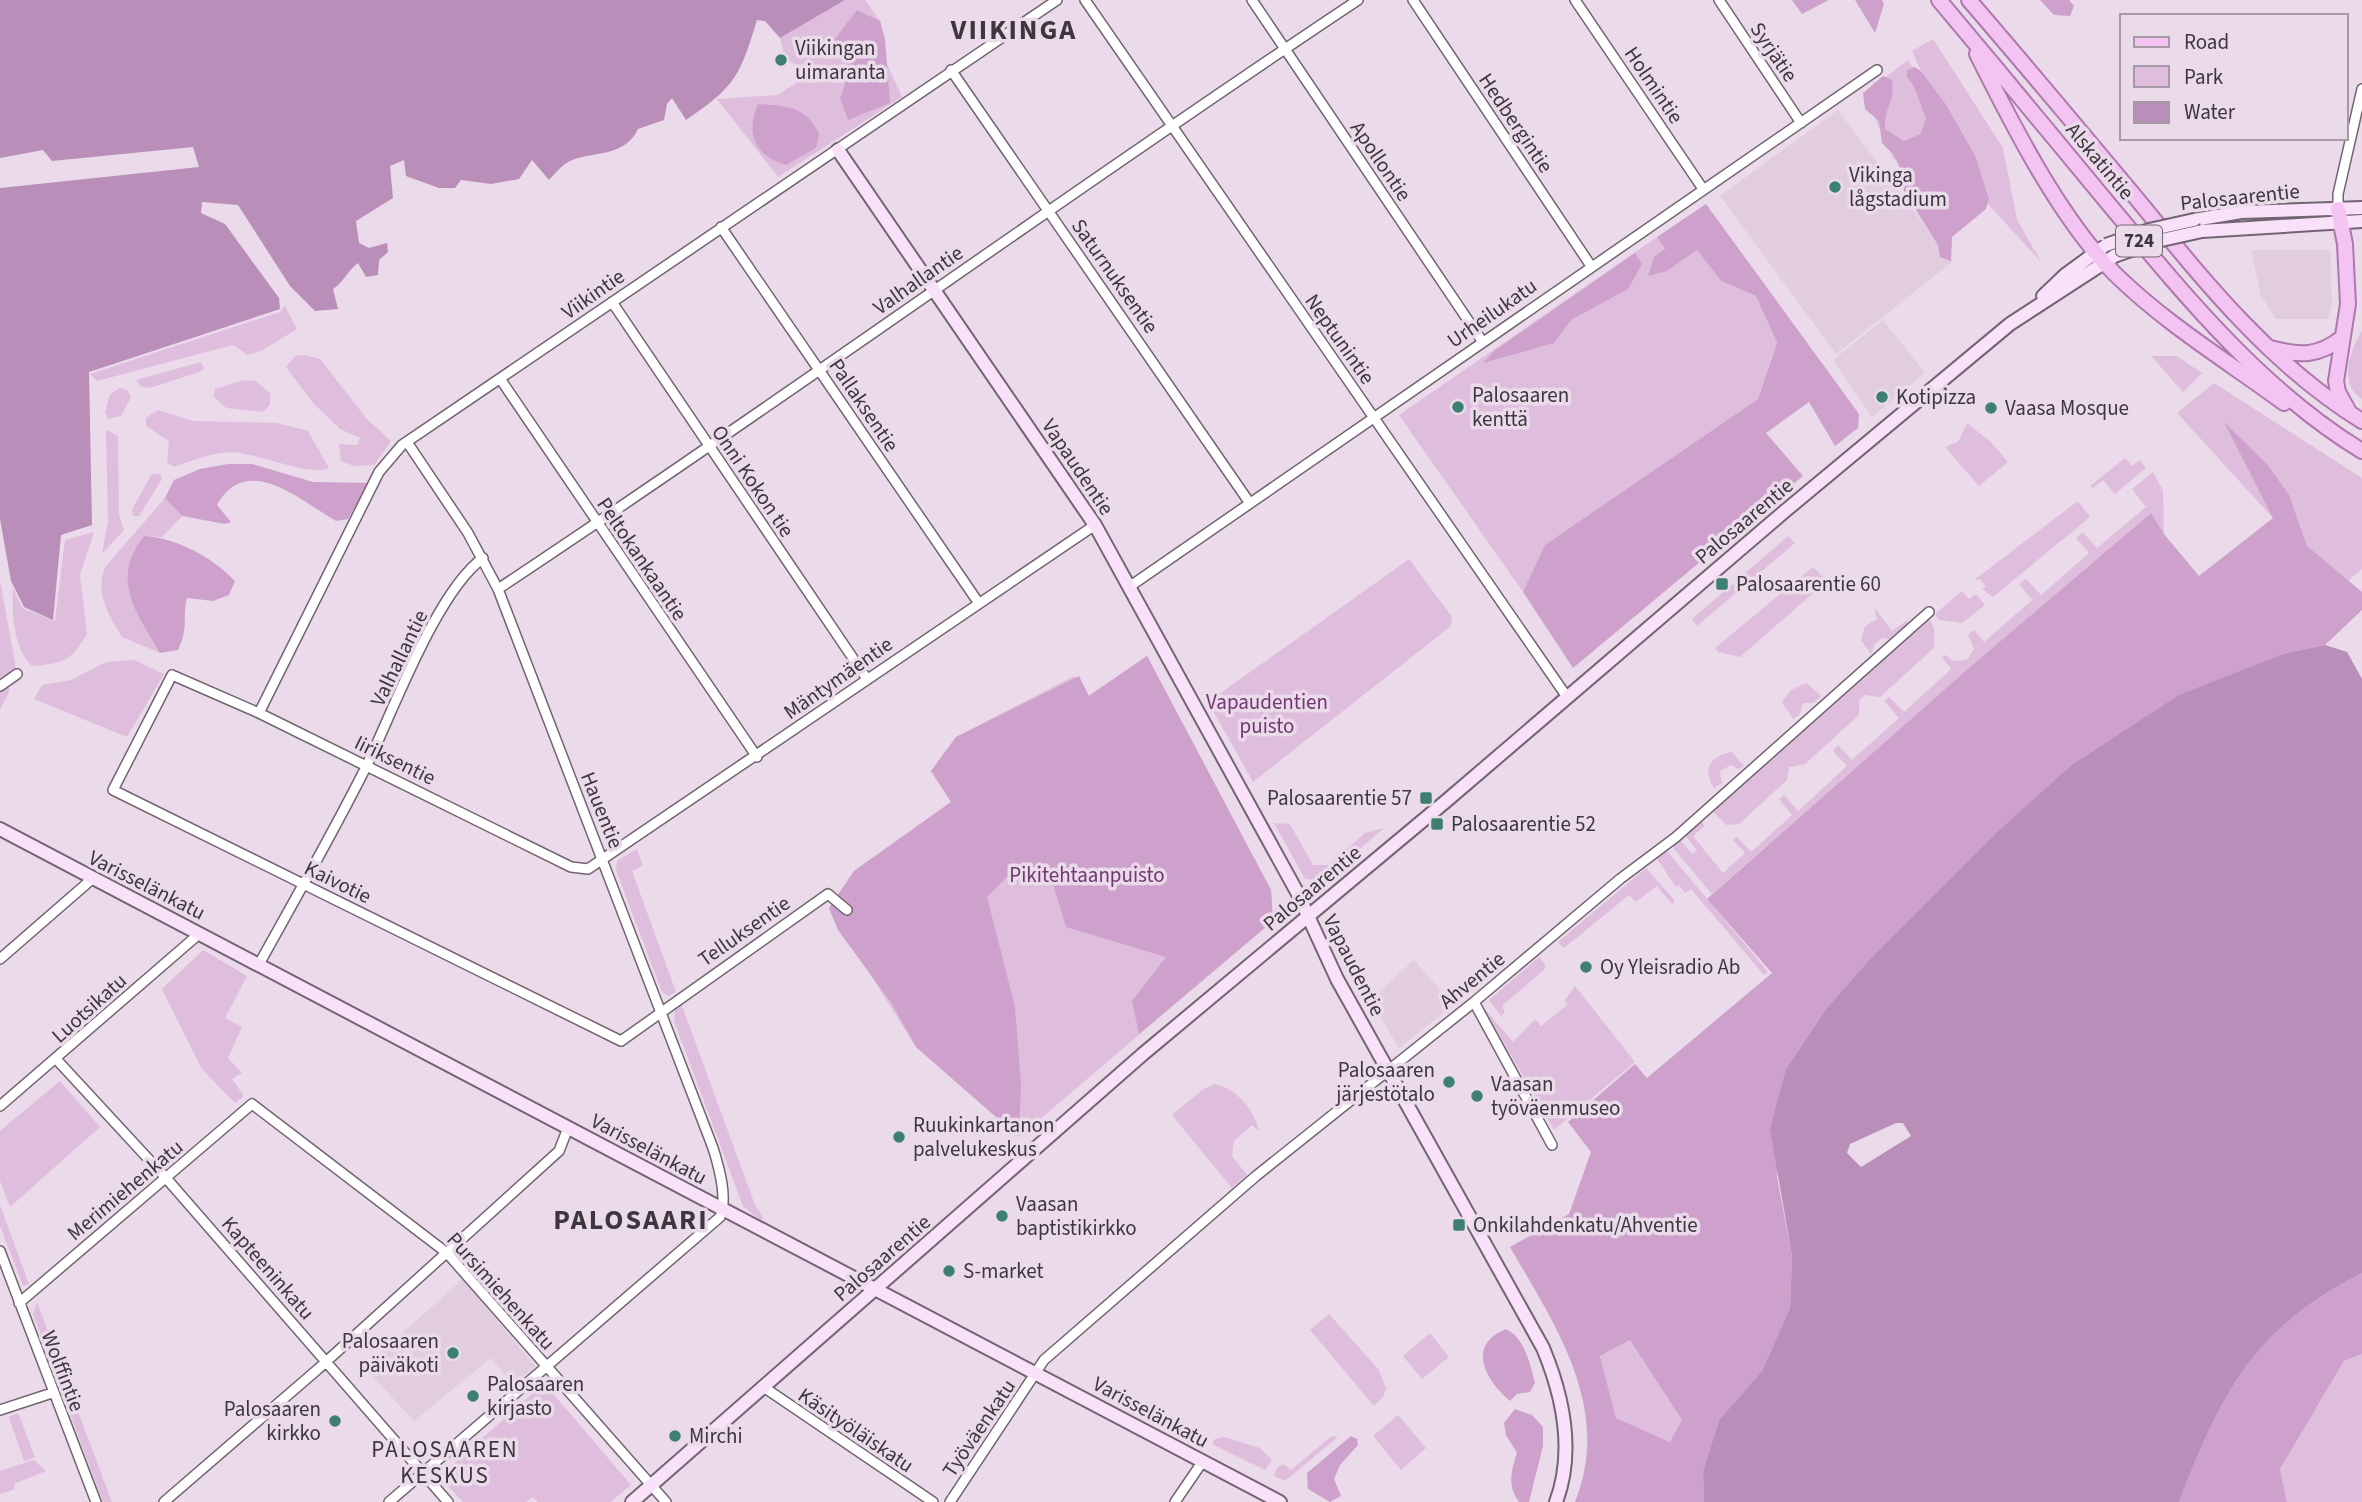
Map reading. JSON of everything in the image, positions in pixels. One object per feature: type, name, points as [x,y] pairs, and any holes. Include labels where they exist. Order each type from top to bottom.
[{"type":"main road","name":"Alskatintie","points":[[1939,0],[2186,297],[2251,364],[2333,433],[2362,451]]},
{"type":"main road","name":"Alskatintie","points":[[1969,0],[2206,283],[2266,346],[2316,391],[2356,418]]},
{"type":"main road","points":[[1965,30],[2000,100],[2058,199],[2100,257],[2164,317],[2284,403],[2333,433]]},
{"type":"main road","name":"Vapaudentie","points":[[838,150],[1095,525],[1294,886],[1337,979],[1543,1348],[1556,1380],[1566,1441],[1556,1502]]},
{"type":"main road","name":"Palosaarentie","points":[[2340,216],[2362,208]]},
{"type":"main road","name":"Palosaarentie","points":[[632,1502],[1143,1054],[1308,918],[1793,504],[2069,279],[2100,257],[2149,230],[2198,225],[2241,212],[2340,216],[2362,221]]},
{"type":"main road","points":[[2340,216],[2348,304],[2336,381],[2342,402],[2356,418]]},
{"type":"main road","points":[[2266,346],[2290,354],[2318,353],[2343,337]]},
{"type":"main road","name":"Varisselänkatu","points":[[0,829],[1280,1502]]},
{"type":"street","name":"Viikintie","points":[[259,713],[379,472],[407,442],[1056,0]]},
{"type":"street","name":"Neptunintie","points":[[1085,0],[1567,697]]},
{"type":"street","name":"Apollontie","points":[[1252,0],[1482,341]]},
{"type":"street","name":"Valhallantie","points":[[498,589],[597,524],[1048,210],[1358,0]]},
{"type":"street","name":"Hedbergintie","points":[[1413,0],[1591,266]]},
{"type":"street","name":"Holmintie","points":[[1575,0],[1703,189]]},
{"type":"street","name":"Syrjätie","points":[[1718,0],[1801,123]]},
{"type":"street","name":"Saturnuksentie","points":[[951,70],[1249,502]]},
{"type":"street","name":"Urheilukatu","points":[[1129,587],[1877,71]]},
{"type":"street","points":[[2340,216],[2338,194],[2362,89]]},
{"type":"street","name":"Pallaksentie","points":[[721,228],[978,603]]},
{"type":"street","name":"Onni Kokon tie","points":[[611,302],[867,679]]},
{"type":"street","name":"Peltokankaantie","points":[[501,380],[757,757]]},
{"type":"street","name":"Hauentie","points":[[407,442],[483,558],[498,589],[719,1165],[723,1210]]},
{"type":"street","name":"Mäntymäentie","points":[[603,860],[1095,525]]},
{"type":"street","name":"Valhallantie","points":[[258,966],[366,766],[432,627],[468,569],[483,558]]},
{"type":"street","name":"Ahventie","points":[[1036,1374],[1044,1360],[1256,1176],[1474,1002],[1620,879],[1676,837],[1929,612]]},
{"type":"street","points":[[0,686],[18,674]]},
{"type":"street","name":"Iiriksentie","points":[[172,675],[259,713],[571,867],[588,869],[603,860]]},
{"type":"street","name":"Kaivotie","points":[[172,675],[113,790],[621,1041],[660,1013]]},
{"type":"street","points":[[0,959],[92,879]]},
{"type":"street","name":"Telluksentie","points":[[660,1013],[828,894],[847,910]]},
{"type":"street","name":"Luotsikatu","points":[[0,1106],[57,1060],[199,934]]},
{"type":"street","points":[[1474,1002],[1552,1145]]},
{"type":"street","name":"Kapteeninkatu","points":[[57,1060],[166,1178],[449,1502]]},
{"type":"street","name":"Merimiehenkatu","points":[[19,1303],[253,1104]]},
{"type":"street","name":"Pursimiehenkatu","points":[[253,1104],[447,1253],[666,1502]]},
{"type":"street","points":[[164,1502],[326,1362],[559,1151],[568,1128]]},
{"type":"street","points":[[389,1502],[720,1217],[723,1210]]},
{"type":"street","name":"Wolffintie","points":[[0,1251],[52,1393],[96,1502]]},
{"type":"street","name":"Työväenkatu","points":[[950,1502],[1036,1374]]},
{"type":"street","name":"Käsityöläiskatu","points":[[762,1386],[933,1502]]},
{"type":"street","points":[[0,1410],[52,1393]]},
{"type":"street","points":[[1175,1502],[1203,1461]]},
{"type":"shaded area","points":[[1838,110],[1952,262],[1836,354],[1720,196]]},
{"type":"shaded area","points":[[2251,250],[2330,250],[2332,303],[2328,319],[2276,319],[2261,296]]},
{"type":"shaded area","points":[[1883,320],[1925,373],[1872,417],[1833,360]]},
{"type":"shaded area","points":[[1414,960],[1453,1005],[1399,1048],[1370,1000]]},
{"type":"shaded area","name":"Palosaaren päiväkoti","points":[[463,1279],[535,1366],[514,1385],[491,1358],[414,1421],[364,1367]]},
{"type":"green space","points":[[845,0],[865,0],[880,21],[887,64],[902,97],[778,177],[717,99],[777,95],[812,73],[785,59],[780,38]]},
{"type":"green space","points":[[1792,0],[1829,0],[1802,14]]},
{"type":"green space","points":[[1855,0],[1882,0],[1884,4],[1875,33]]},
{"type":"green space","points":[[2040,0],[2069,0],[2074,6],[2070,16],[2054,15]]},
{"type":"green space","points":[[857,10],[880,21],[885,39],[890,103],[848,120],[840,98],[846,75],[845,60],[834,40]]},
{"type":"green space","points":[[1933,39],[2003,148],[2017,220],[2042,263],[1988,204],[1975,155],[1945,103],[1921,71],[1912,51]]},
{"type":"green space","points":[[1908,60],[1937,109],[1924,152],[1894,160],[1864,94]]},
{"type":"green space","points":[[1914,67],[1921,71],[1945,103],[1975,155],[1989,199],[1986,209],[1952,237],[1951,261],[1940,257],[1938,245],[1904,191],[1902,173],[1894,155],[1882,143],[1879,121],[1865,109],[1863,93],[1883,76],[1892,80],[1892,95],[1885,129],[1904,141],[1921,134],[1926,118],[1907,77],[1907,70]]},
{"type":"green space","points":[[758,104],[794,109],[808,118],[819,134],[816,148],[786,165],[767,156],[760,150],[753,134],[754,115]]},
{"type":"green space","points":[[1706,204],[1859,414],[1858,428],[1835,446],[1809,402],[1766,433],[1803,476],[1573,668],[1523,592],[1545,545],[1758,399],[1777,343],[1756,296],[1721,281],[1697,250],[1667,271],[1648,276],[1654,257],[1665,249],[1657,237]]},
{"type":"green space","points":[[1657,237],[1665,249],[1667,271],[1697,250],[1721,281],[1756,296],[1777,343],[1758,399],[1673,458],[1523,592],[1399,415]]},
{"type":"green space","points":[[1635,253],[1642,264],[1628,289],[1571,320],[1554,343],[1483,363],[1494,351]]},
{"type":"green space","points":[[285,306],[297,329],[263,350],[248,355],[233,345],[97,381],[90,374],[280,312]]},
{"type":"green space","points":[[2362,330],[2362,399],[2354,393],[2350,385],[2348,366]]},
{"type":"green space","points":[[305,355],[320,359],[367,419],[391,441],[374,465],[354,466],[341,461],[339,444],[357,445],[360,438],[340,429],[314,404],[286,367],[295,356]]},
{"type":"green space","points":[[2151,356],[2177,356],[2202,373],[2183,392]]},
{"type":"green space","points":[[201,362],[204,369],[199,372],[150,388],[141,387],[136,380]]},
{"type":"green space","points":[[244,380],[255,381],[270,393],[270,405],[263,412],[226,408],[214,397],[215,389]]},
{"type":"green space","points":[[2214,383],[2362,478],[2362,569],[2348,581],[2273,518],[2177,413]]},
{"type":"green space","points":[[120,388],[127,390],[131,397],[121,416],[108,419],[105,412],[110,394]]},
{"type":"green space","points":[[158,410],[193,421],[277,423],[308,431],[329,468],[308,469],[232,452],[210,455],[174,467],[167,463],[169,441],[146,426],[146,418]]},
{"type":"green space","points":[[2224,422],[2267,464],[2289,495],[2307,546],[2362,592],[2362,610],[2325,645],[2286,653],[1995,834],[1869,960],[1826,1009],[1786,1069],[1777,1177],[1792,1256],[1790,1308],[1762,1371],[1719,1420],[1703,1471],[1704,1502],[1575,1502],[1585,1467],[1587,1433],[1583,1401],[1574,1368],[1560,1337],[1510,1247],[1569,1214],[1591,1152],[1568,1122],[1635,1064],[1647,1078],[1772,973],[1707,899],[1971,666],[2151,513],[2164,534],[2199,576],[2273,518]],"holes":[[[1630,1340],[1682,1420],[1670,1442],[1616,1418],[1600,1356]]]},
{"type":"green space","points":[[1967,423],[1991,442],[2008,462],[1979,486],[1945,447],[1958,442]]},
{"type":"green space","points":[[106,430],[118,436],[119,515],[124,530],[102,554],[108,522]]},
{"type":"green space","points":[[2125,458],[2132,466],[2140,460],[2146,468],[2115,494],[2103,480],[2093,488],[2090,486]]},
{"type":"green space","points":[[228,464],[252,464],[313,482],[368,483],[348,519],[336,521],[291,493],[259,481],[243,482],[229,489],[217,505],[231,522],[225,524],[182,516],[165,498],[174,480],[200,469]]},
{"type":"green space","points":[[2153,472],[2163,491],[2164,534],[2151,513],[1971,666],[1712,894],[1674,849],[1673,843],[1679,838],[1692,854],[1697,850],[1683,833],[1699,819],[1705,826],[1693,836],[1723,873],[1745,853],[1733,840],[1737,837],[1751,852],[1792,815],[1779,799],[1784,795],[1798,811],[1847,766],[1833,751],[1838,745],[1852,760],[1899,718],[1884,701],[1889,697],[1904,712],[1951,669],[1942,657],[1945,655],[1953,661],[1967,660],[1974,649],[1968,635],[1974,630],[1984,642],[2032,600],[2019,584],[2026,579],[2041,595],[2089,553],[2076,538],[2083,532],[2097,548],[2146,507],[2132,489]]},
{"type":"green space","points":[[152,474],[160,474],[162,479],[139,516],[133,516],[132,509]]},
{"type":"green space","points":[[165,498],[182,516],[162,537],[144,536],[150,635],[160,653],[122,637],[104,603],[101,586],[105,567]]},
{"type":"green space","points":[[2078,501],[2090,517],[1993,597],[1982,589],[1986,586],[1980,579],[1974,580]]},
{"type":"green space","points":[[94,532],[80,575],[87,634],[71,656],[52,664],[32,666],[17,640],[13,588],[22,608],[55,621],[65,540]]},
{"type":"green space","points":[[144,536],[169,540],[193,550],[216,564],[235,581],[229,595],[213,601],[187,598],[183,635],[178,650],[160,653],[130,595],[129,567]]},
{"type":"green space","points":[[1788,536],[1795,543],[1697,626],[1692,619]]},
{"type":"green space","name":"Vapaudentien puisto","points":[[1409,559],[1452,617],[1451,626],[1253,782],[1208,702]]},
{"type":"green space","points":[[1813,567],[1827,581],[1740,657],[1718,652],[1715,648]]},
{"type":"green space","points":[[0,580],[17,674],[9,680],[9,692],[0,710]]},
{"type":"green space","points":[[1962,591],[1969,599],[1976,594],[1985,605],[1962,623],[1939,620],[1935,614]]},
{"type":"green space","points":[[1874,607],[1892,631],[1906,621],[1908,623],[1889,639],[1882,638],[1874,645],[1871,654],[1861,640],[1865,626],[1877,619]]},
{"type":"green space","points":[[1929,620],[1934,627],[1934,648],[1880,697],[1864,695],[1859,700],[1859,715],[1805,764],[1789,767],[1787,780],[1739,824],[1726,825],[1712,810]]},
{"type":"green space","name":"Pikitehtaanpuisto","points":[[1147,656],[1271,890],[1273,921],[1019,1137],[916,1047],[863,963],[838,930],[829,908],[854,871],[951,802],[931,771],[956,737],[1074,676],[1088,696]]},
{"type":"green space","name":"Pikitehtaanpuisto","points":[[1147,656],[1271,890],[1273,921],[1139,1034],[1132,1001],[1166,957],[1066,927],[1053,884],[1018,866],[987,897],[1015,1007],[1021,1084],[1019,1137],[916,1047],[892,1004],[838,930],[829,908],[854,871],[951,802],[931,771],[956,737],[1079,676],[1089,696]]},
{"type":"green space","points":[[134,660],[164,674],[127,737],[34,699],[42,685],[71,680],[106,662]]},
{"type":"green space","points":[[1807,683],[1821,696],[1813,703],[1803,703],[1800,714],[1793,719],[1782,702],[1791,690]]},
{"type":"green space","points":[[1732,752],[1744,766],[1738,769],[1731,765],[1720,771],[1722,783],[1714,788],[1708,775],[1710,764],[1718,756]]},
{"type":"green space","points":[[1274,823],[1290,824],[1313,865],[1329,865],[1365,833],[1384,828],[1323,881],[1305,879]]},
{"type":"green space","points":[[637,849],[643,865],[632,871],[676,992],[668,996],[662,992],[616,870],[617,861]]},
{"type":"green space","points":[[1664,851],[1668,852],[1768,972],[1764,975],[1691,889],[1685,893],[1679,885],[1676,887],[1657,859]]},
{"type":"green space","points":[[1646,868],[1675,901],[1672,904],[1657,886],[1636,902],[1629,895],[1564,948],[1558,942]]},
{"type":"green space","points":[[203,950],[247,976],[225,1018],[242,1027],[228,1058],[242,1073],[232,1079],[244,1096],[235,1103],[202,1069],[162,989]]},
{"type":"green space","points":[[1539,957],[1545,964],[1545,969],[1502,1006],[1505,1012],[1501,1016],[1489,1000]]},
{"type":"green space","points":[[1575,986],[1635,1062],[1554,1130],[1484,1008],[1513,1042],[1535,1019],[1541,1026],[1567,1005],[1565,1000]]},
{"type":"green space","points":[[681,1003],[755,1205],[763,1217],[761,1221],[743,1206],[674,1021],[675,1010]]},
{"type":"green space","points":[[60,1081],[100,1127],[10,1207],[0,1181],[0,1131]]},
{"type":"green space","points":[[1214,1084],[1230,1090],[1243,1101],[1253,1115],[1259,1131],[1252,1125],[1234,1141],[1232,1156],[1247,1175],[1232,1188],[1172,1115],[1202,1090]]},
{"type":"green space","points":[[0,1205],[29,1284],[23,1286],[0,1226]]},
{"type":"green space","points":[[2362,1273],[2362,1354],[2344,1361],[2280,1469],[2287,1502],[2179,1502],[2210,1428],[2245,1367],[2267,1341],[2293,1317],[2324,1294]]},
{"type":"green space","points":[[37,1302],[112,1502],[103,1502],[33,1314]]},
{"type":"green space","points":[[1329,1314],[1379,1370],[1386,1389],[1383,1397],[1374,1406],[1310,1330]]},
{"type":"green space","points":[[1664,1322],[1717,1364],[1670,1442],[1616,1418],[1600,1356]]},
{"type":"green space","points":[[1506,1329],[1522,1345],[1535,1383],[1530,1392],[1517,1394],[1510,1401],[1487,1373],[1483,1353],[1486,1344]]},
{"type":"green space","points":[[1430,1333],[1449,1357],[1422,1379],[1403,1356]]},
{"type":"green space","points":[[2362,1354],[2362,1502],[2287,1502],[2280,1469],[2344,1361]]},
{"type":"green space","points":[[544,1383],[631,1485],[610,1502],[538,1502],[533,1497],[526,1502],[463,1502],[439,1477]]},
{"type":"green space","points":[[1515,1409],[1532,1415],[1543,1427],[1543,1446],[1529,1502],[1519,1502],[1512,1484],[1517,1453],[1506,1435],[1504,1423]]},
{"type":"green space","points":[[18,1413],[35,1457],[24,1461],[9,1417]]},
{"type":"green space","points":[[1398,1415],[1426,1448],[1401,1470],[1373,1436]]},
{"type":"green space","points":[[1332,1436],[1338,1437],[1285,1481],[1274,1476],[1277,1468],[1284,1464],[1291,1470]]},
{"type":"green space","points":[[1351,1436],[1357,1439],[1358,1445],[1340,1465],[1334,1479],[1341,1496],[1330,1502],[1308,1489],[1307,1473]]},
{"type":"green space","points":[[1224,1437],[1260,1448],[1272,1460],[1265,1470],[1212,1444],[1215,1439]]},
{"type":"green space","points":[[34,1460],[46,1471],[14,1484],[15,1489],[0,1494],[0,1471]]},
{"type":"water","points":[[0,0],[845,0],[780,38],[765,21],[757,20],[746,55],[734,79],[702,109],[686,120],[672,98],[667,104],[664,120],[638,129],[623,146],[614,150],[574,160],[563,166],[549,180],[532,160],[519,179],[491,184],[461,180],[455,188],[439,188],[406,176],[404,160],[390,166],[393,198],[356,221],[359,243],[369,248],[387,243],[388,252],[379,260],[378,275],[366,277],[358,263],[333,289],[338,309],[315,311],[290,286],[238,205],[202,202],[201,213],[225,224],[279,298],[280,309],[89,372],[92,525],[61,535],[53,620],[24,607],[11,581],[0,519],[0,188],[199,167],[193,147],[52,161],[43,150],[0,158]]},
{"type":"water","points":[[2325,645],[2347,652],[2362,679],[2362,1273],[2324,1294],[2293,1317],[2267,1341],[2245,1367],[2210,1428],[2179,1502],[1704,1502],[1703,1471],[1719,1420],[1762,1371],[1790,1308],[1792,1256],[1770,1129],[1786,1069],[1826,1009],[1869,960],[1995,834],[2072,765],[2179,695],[2286,653]],"holes":[[[1896,1123],[1903,1123],[1911,1136],[1861,1167],[1847,1153],[1850,1144]]]},
{"type":"place","name":"Viikingan uimaranta","points":[[781,60]]},
{"type":"place","name":"Vikinga lågstadium","points":[[1835,187]]},
{"type":"place","name":"Kotipizza","points":[[1882,397]]},
{"type":"place","name":"Palosaaren kenttä","points":[[1458,407]]},
{"type":"place","name":"Vaasa Mosque","points":[[1991,408]]},
{"type":"place","name":"Palosaarentie 60","points":[[1722,584]]},
{"type":"place","name":"Palosaarentie 57","points":[[1426,798]]},
{"type":"place","name":"Palosaarentie 52","points":[[1437,824]]},
{"type":"place","name":"Oy Yleisradio Ab","points":[[1586,967]]},
{"type":"place","name":"Palosaaren järjestötalo","points":[[1449,1082]]},
{"type":"place","name":"Vaasan työväenmuseo","points":[[1477,1096]]},
{"type":"place","name":"Ruukinkartanon palvelukeskus","points":[[899,1137]]},
{"type":"place","name":"Vaasan baptistikirkko","points":[[1002,1216]]},
{"type":"place","name":"Onkilahdenkatu/Ahventie","points":[[1459,1225]]},
{"type":"place","name":"S-market","points":[[949,1271]]},
{"type":"place","name":"Palosaaren päiväkoti","points":[[453,1353]]},
{"type":"place","name":"Palosaaren kirjasto","points":[[473,1396]]},
{"type":"place","name":"Palosaaren kirkko","points":[[335,1421]]},
{"type":"place","name":"Mirchi","points":[[675,1436]]},
{"type":"district","name":"VIIKINGA","points":[[1014,30]]},
{"type":"district","name":"PALOSAARI","points":[[631,1220]]},
{"type":"district","name":"PALOSAAREN KESKUS","points":[[445,1462]]}]
